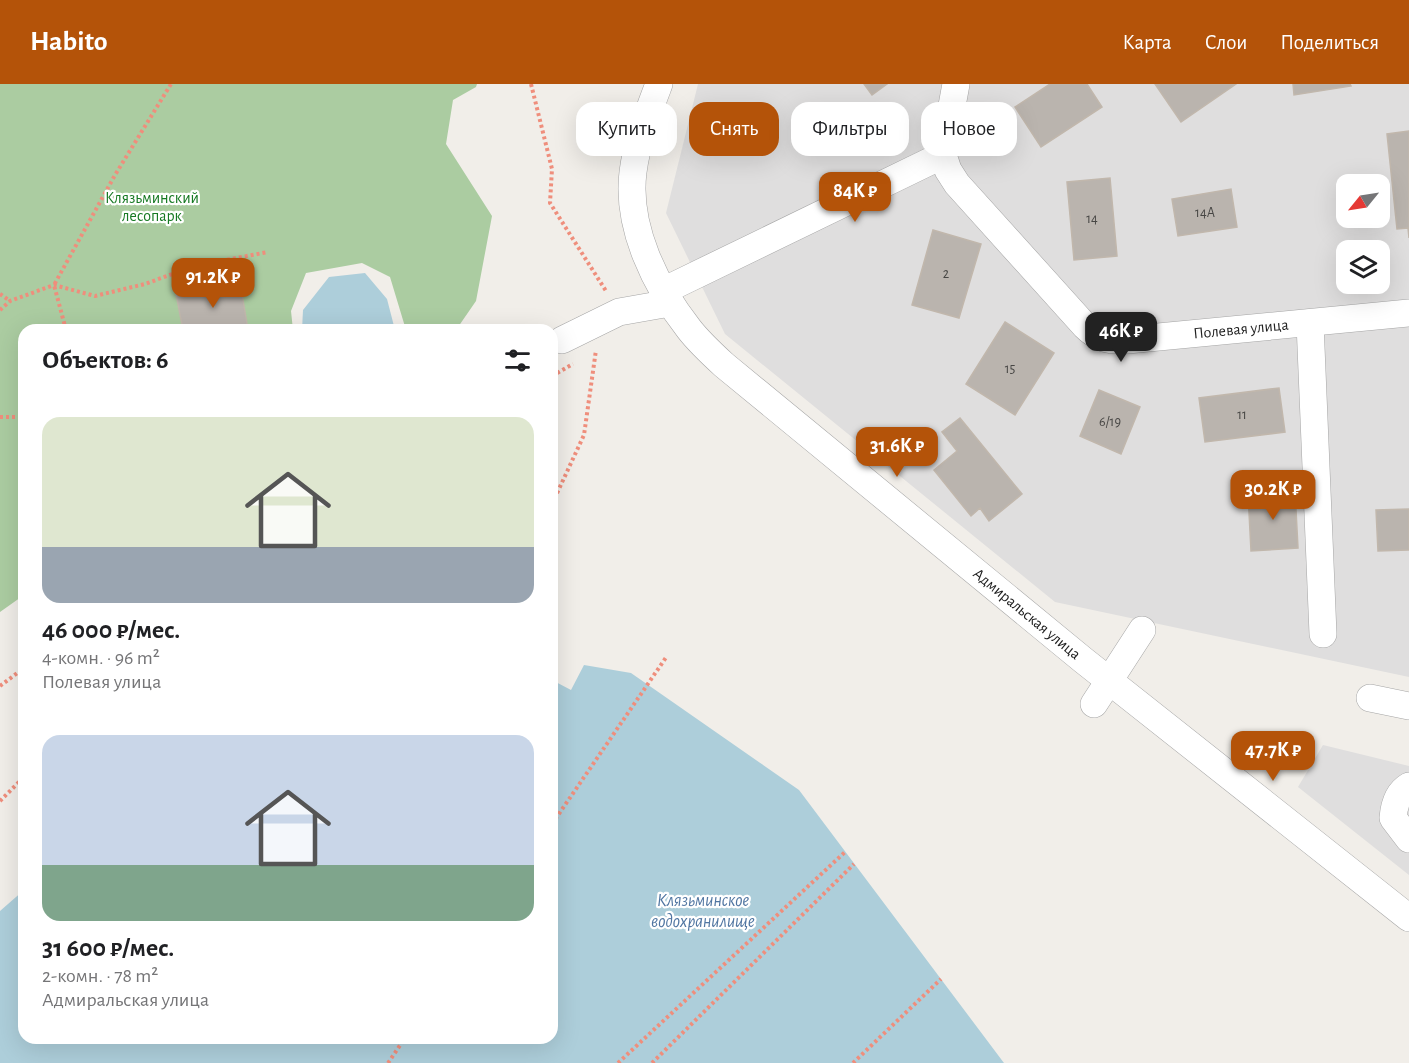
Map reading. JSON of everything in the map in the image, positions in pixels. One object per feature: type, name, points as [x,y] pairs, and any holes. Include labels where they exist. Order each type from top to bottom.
[{"type":"street","name":"Адмиральская улица","points":[[659,84],[641,133],[633,174],[634,211],[647,257],[667,297],[690,331],[724,366],[1110,681],[1409,918]]},
{"type":"street","points":[[953,102],[956,84]]},
{"type":"street","points":[[562,340],[619,312],[667,297],[941,156]]},
{"type":"street","name":"Полевая улица","points":[[943,156],[948,170],[957,183],[1085,326],[1093,334],[1103,339],[1121,340],[1409,313]]},
{"type":"street","points":[[1310,323],[1323,634]]},
{"type":"street","points":[[1094,704],[1142,630]]},
{"type":"street","points":[[1370,698],[1409,706]]},
{"type":"street","points":[[1409,786],[1404,789],[1394,804],[1393,818],[1409,839]]},
{"type":"path","points":[[64,324],[54,285],[115,175],[171,84]]},
{"type":"path","points":[[531,84],[552,169],[550,203],[619,312]]},
{"type":"path","points":[[0,310],[10,301],[54,285],[95,296],[145,284],[194,266],[268,252]]},
{"type":"path","points":[[0,294],[10,301]]},
{"type":"path","points":[[558,491],[584,435],[597,350]]},
{"type":"path","points":[[0,417],[18,417]]},
{"type":"path","points":[[558,815],[667,656]]},
{"type":"path","points":[[0,686],[18,672]]},
{"type":"path","points":[[0,801],[18,783]]},
{"type":"path","points":[[618,1063],[845,852]]},
{"type":"path","points":[[652,1063],[854,864]]},
{"type":"path","points":[[853,1063],[941,979]]},
{"type":"path","points":[[388,1063],[401,1044]]},
{"type":"shaded area","points":[[698,84],[1409,84],[1409,677],[1055,602],[725,334],[666,213],[689,120],[689,156],[779,156],[779,102],[694,102]]},
{"type":"shaded area","points":[[1323,745],[1409,766],[1409,875],[1298,787]]},
{"type":"green space","name":"Клязьминский лесопарк","points":[[0,84],[477,84],[476,87],[453,100],[446,144],[492,216],[476,301],[460,324],[404,324],[390,277],[362,263],[306,273],[291,311],[292,324],[18,324],[18,599],[0,612]]},
{"type":"water","points":[[365,273],[387,299],[393,324],[302,324],[303,310],[329,277]]},
{"type":"water","name":"Клязьминское водохранилище","points":[[584,665],[631,673],[799,790],[1004,1063],[0,1063],[0,911],[18,895],[18,1044],[558,1044],[558,683],[571,690]]},
{"type":"building","points":[[864,84],[887,84],[872,95]]},
{"type":"building","points":[[1050,84],[1087,84],[1102,107],[1041,147],[1017,110],[1017,106]]},
{"type":"building","points":[[1155,84],[1236,84],[1181,122]]},
{"type":"building","points":[[1293,84],[1350,84],[1351,86],[1294,95]]},
{"type":"building","points":[[1409,131],[1409,238],[1408,228],[1397,229],[1387,134]]},
{"type":"building","points":[[1110,178],[1117,256],[1074,260],[1067,182]]},
{"type":"building","points":[[1231,189],[1237,227],[1178,236],[1172,199]]},
{"type":"building","points":[[933,230],[981,244],[959,318],[912,305]]},
{"type":"building","points":[[240,282],[247,324],[182,324],[176,294]]},
{"type":"building","points":[[1005,322],[1054,353],[1015,415],[966,384]]},
{"type":"building","points":[[1279,388],[1285,432],[1205,442],[1199,398]]},
{"type":"building","points":[[1099,390],[1140,407],[1121,454],[1080,436]]},
{"type":"building","points":[[960,418],[1022,494],[989,521],[980,508],[971,516],[934,470],[957,451],[942,432]]},
{"type":"building","points":[[1295,491],[1298,548],[1251,551],[1248,493]]},
{"type":"building","points":[[1409,509],[1409,550],[1378,551],[1376,510]]}]
